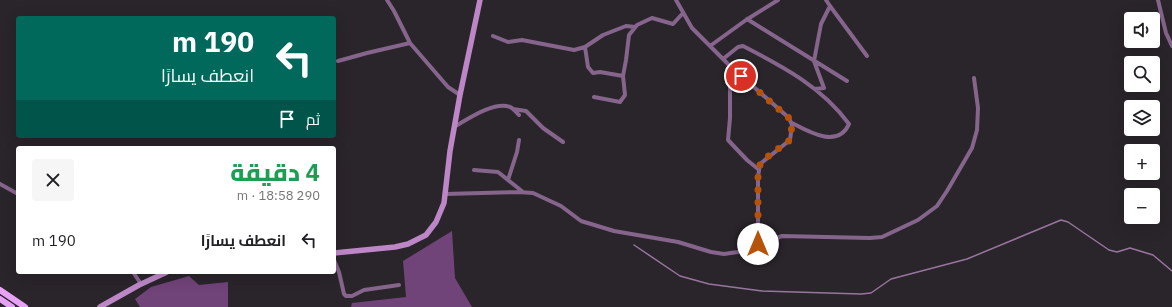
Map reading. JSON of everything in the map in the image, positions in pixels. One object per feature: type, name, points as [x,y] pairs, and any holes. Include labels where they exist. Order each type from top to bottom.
[{"type":"main road","points":[[336,253],[395,247],[408,244],[431,231],[438,219],[444,203],[454,127],[480,0]]},
{"type":"main road","points":[[100,307],[141,284],[163,274]]},
{"type":"main road","points":[[0,290],[25,307]]},
{"type":"main road","points":[[0,299],[12,307]]},
{"type":"street","points":[[387,0],[410,43],[448,87],[460,95]]},
{"type":"street","points":[[676,0],[692,28],[710,46],[723,59],[730,66],[789,118],[792,123],[814,134],[826,137],[838,135],[844,132],[849,126],[839,110],[792,72],[742,45],[723,59]]},
{"type":"street","points":[[710,46],[747,19],[778,0]]},
{"type":"street","points":[[826,0],[867,56]]},
{"type":"street","points":[[1158,0],[1166,33],[1172,46]]},
{"type":"street","points":[[814,89],[824,88],[814,61],[821,24],[830,6]]},
{"type":"street","points":[[594,97],[620,102],[626,95],[623,76],[629,35],[636,27],[652,18],[673,24],[683,13]]},
{"type":"street","points":[[747,19],[847,81]]},
{"type":"street","points":[[493,36],[508,42],[522,40],[574,50],[585,47],[602,35],[626,26],[636,27]]},
{"type":"street","points":[[338,61],[410,43]]},
{"type":"street","points":[[585,47],[588,67],[593,72],[623,76]]},
{"type":"street","points":[[730,66],[730,118],[727,139],[736,150],[758,169]]},
{"type":"street","points":[[445,194],[533,193],[561,206],[581,221],[614,231],[678,242],[710,252],[724,254],[731,254],[782,236],[882,237],[918,220],[937,206],[972,148],[977,130],[978,108],[974,78]]},
{"type":"street","points":[[454,127],[478,114],[499,106],[510,107],[513,109],[526,111],[543,128],[563,142]]},
{"type":"street","points":[[513,109],[519,115]]},
{"type":"street","points":[[758,244],[758,169],[762,161],[790,140],[792,123]]},
{"type":"street","points":[[508,180],[517,152],[519,140]]},
{"type":"street","points":[[474,170],[498,172],[523,192]]},
{"type":"street","points":[[0,184],[16,193]]},
{"type":"street","points":[[336,265],[344,294],[346,296],[352,296],[364,290],[399,285]]},
{"type":"street","points":[[134,274],[141,284]]},
{"type":"shaded area","points":[[452,231],[455,278],[472,307],[351,307],[352,303],[406,297],[403,261]]},
{"type":"shaded area","points":[[189,276],[199,285],[228,282],[228,307],[140,307],[135,299],[151,287]]},
{"type":"waterway","points":[[634,245],[680,276],[709,284],[762,291],[861,294],[871,293],[891,279],[967,259],[1061,220],[1068,222],[1109,250],[1117,252],[1130,248],[1153,255],[1172,271]]},
{"type":"route","points":[[741,76],[789,118],[792,123],[790,140],[762,161],[758,169],[758,244]]}]
